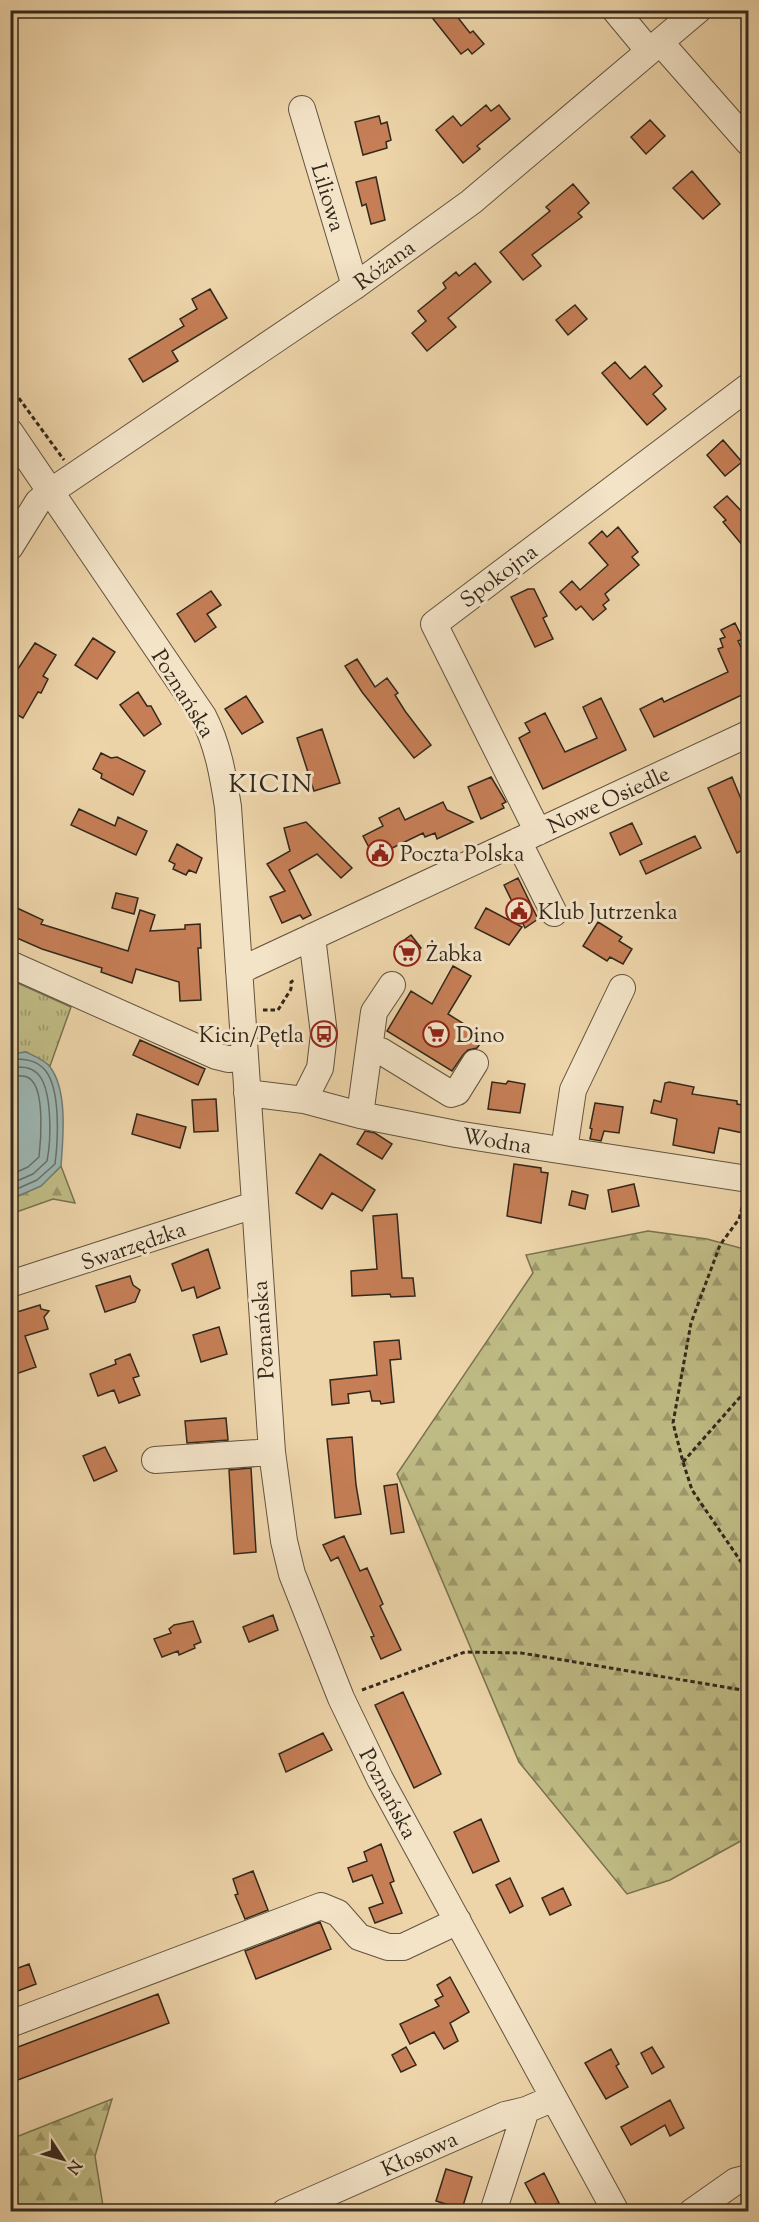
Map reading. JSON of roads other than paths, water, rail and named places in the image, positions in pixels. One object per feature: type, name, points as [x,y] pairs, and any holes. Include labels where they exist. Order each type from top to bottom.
[{"type":"street","points":[[615,10],[655,46],[748,142]]},
{"type":"street","name":"Różana","points":[[10,547],[38,502],[50,492],[355,286],[480,195],[698,10]]},
{"type":"street","name":"Liliowa","points":[[302,109],[355,286]]},
{"type":"street","name":"Spokojna","points":[[528,837],[434,624],[748,387]]},
{"type":"street","name":"Poznańska","points":[[10,432],[203,716],[218,753],[228,807],[272,1452],[279,1509],[292,1574],[341,1698],[380,1779],[616,2211]]},
{"type":"street","name":"Nowe Osiedle","points":[[239,970],[748,734]]},
{"type":"street","points":[[528,837],[554,913]]},
{"type":"street","points":[[304,1100],[320,1068],[324,1034],[312,937]]},
{"type":"street","points":[[10,964],[216,1056],[228,1059],[245,1058]]},
{"type":"street","points":[[360,1115],[374,1012],[392,985]]},
{"type":"street","points":[[564,1150],[573,1090],[622,988]]},
{"type":"street","points":[[369,1049],[381,1051],[451,1094],[457,1092],[476,1063]]},
{"type":"street","name":"Wodna","points":[[247,1093],[304,1100],[360,1115],[456,1134],[748,1179]]},
{"type":"street","name":"Swarzędzka","points":[[10,1284],[254,1204]]},
{"type":"street","points":[[155,1460],[272,1452]]},
{"type":"street","points":[[10,2024],[321,1906],[338,1913],[359,1937],[388,1947],[403,1947],[458,1921]]},
{"type":"street","name":"Kłosowa","points":[[285,2211],[505,2115],[526,2110],[554,2098]]},
{"type":"street","points":[[493,2211],[526,2110]]},
{"type":"street","points":[[692,2211],[736,2181],[748,2178]]},
{"type":"water","points":[[26,1052],[48,1065],[60,1088],[63,1115],[61,1166],[41,1186],[11,1199],[11,1054]]},
{"type":"place","name":"Poczta Polska","points":[[380,853]]},
{"type":"place","name":"Klub Jutrzenka","points":[[519,911]]},
{"type":"place","name":"Żabka","points":[[407,953]]},
{"type":"place","name":"Kicin/Pętla","points":[[324,1034]]},
{"type":"place","name":"Dino","points":[[436,1034]]},
{"type":"district","name":"KICIN","points":[[271,783]]}]
